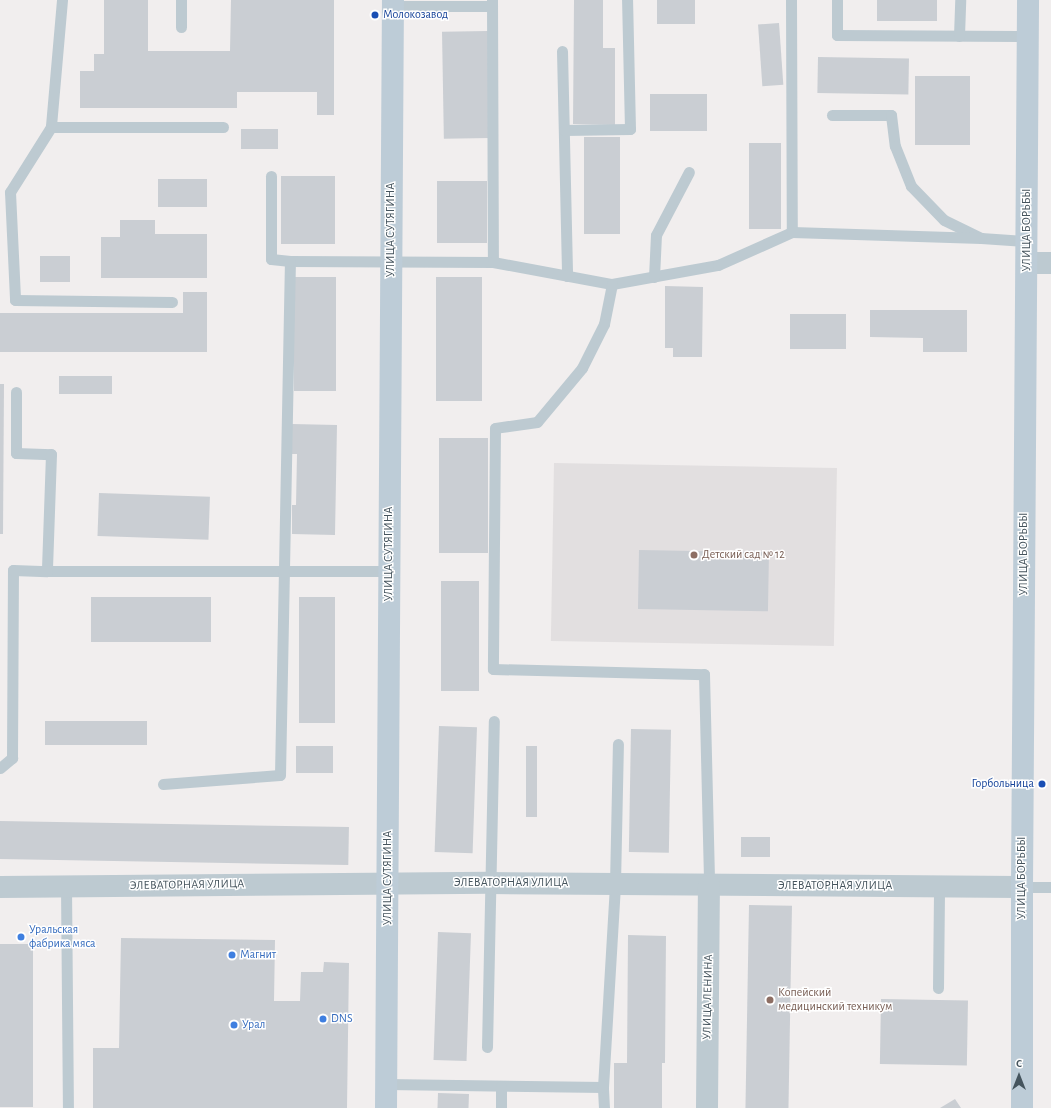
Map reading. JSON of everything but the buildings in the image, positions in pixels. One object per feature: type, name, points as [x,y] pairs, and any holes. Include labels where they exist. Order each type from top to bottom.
[{"type":"street","name":"УЛИЦА БОРЬБЫ","points":[[1022,1108],[1028,0]]},
{"type":"street","name":"УЛИЦА СУТЯГИНА","points":[[386,1108],[393,3]]},
{"type":"street","points":[[1026,252],[1051,263]]},
{"type":"street","name":"ЭЛЕВАТОРНАЯ УЛИЦА","points":[[0,887],[490,882],[709,886],[1022,888]]},
{"type":"street","name":"УЛИЦА ЛЕНИНА","points":[[707,1108],[709,886]]},
{"type":"lane","points":[[62,0],[51,127],[10,192],[15,300],[172,302]]},
{"type":"lane","points":[[181,0],[181,27]]},
{"type":"lane","points":[[564,130],[630,129],[627,0]]},
{"type":"lane","points":[[790,0],[792,232]]},
{"type":"lane","points":[[837,0],[837,34],[1028,36]]},
{"type":"lane","points":[[959,36],[960,0]]},
{"type":"lane","points":[[393,3],[492,3],[493,262]]},
{"type":"lane","points":[[562,51],[566,276]]},
{"type":"lane","points":[[832,115],[892,115],[895,146],[911,186],[944,220],[982,238],[1026,252]]},
{"type":"lane","points":[[51,127],[223,127]]},
{"type":"lane","points":[[654,277],[656,235],[688,172]]},
{"type":"lane","points":[[271,176],[271,259],[290,261],[493,262],[612,284],[718,265],[792,232],[982,238]]},
{"type":"lane","points":[[163,784],[280,775],[290,261]]},
{"type":"lane","points":[[612,284],[604,324],[582,368],[537,422],[495,428],[493,669],[704,674],[709,886]]},
{"type":"lane","points":[[16,392],[16,453],[51,454],[47,572]]},
{"type":"lane","points":[[0,768],[12,758],[13,570],[47,572],[389,572]]},
{"type":"lane","points":[[487,1047],[494,721]]},
{"type":"lane","points":[[604,1108],[603,1087],[615,884],[618,744]]},
{"type":"lane","points":[[66,886],[68,1108]]},
{"type":"lane","points":[[938,988],[939,887]]},
{"type":"lane","points":[[1022,888],[1051,887]]},
{"type":"lane","points":[[386,1084],[603,1087]]},
{"type":"lane","points":[[501,1086],[501,1108]]},
{"type":"shaded area","name":"Детский сад № 12","points":[[554,463],[837,468],[834,646],[551,641]]},
{"type":"place","name":"Молокозавод","points":[[375,15]]},
{"type":"place","name":"Детский сад № 12","points":[[694,555]]},
{"type":"place","name":"Горбольница","points":[[1042,784]]},
{"type":"place","name":"Уральская фабрика мяса","points":[[21,937]]},
{"type":"place","name":"Магнит","points":[[232,955]]},
{"type":"place","name":"Копейский медицинский техникум","points":[[770,1000]]},
{"type":"place","name":"DNS","points":[[323,1019]]},
{"type":"place","name":"Урал","points":[[234,1025]]}]
